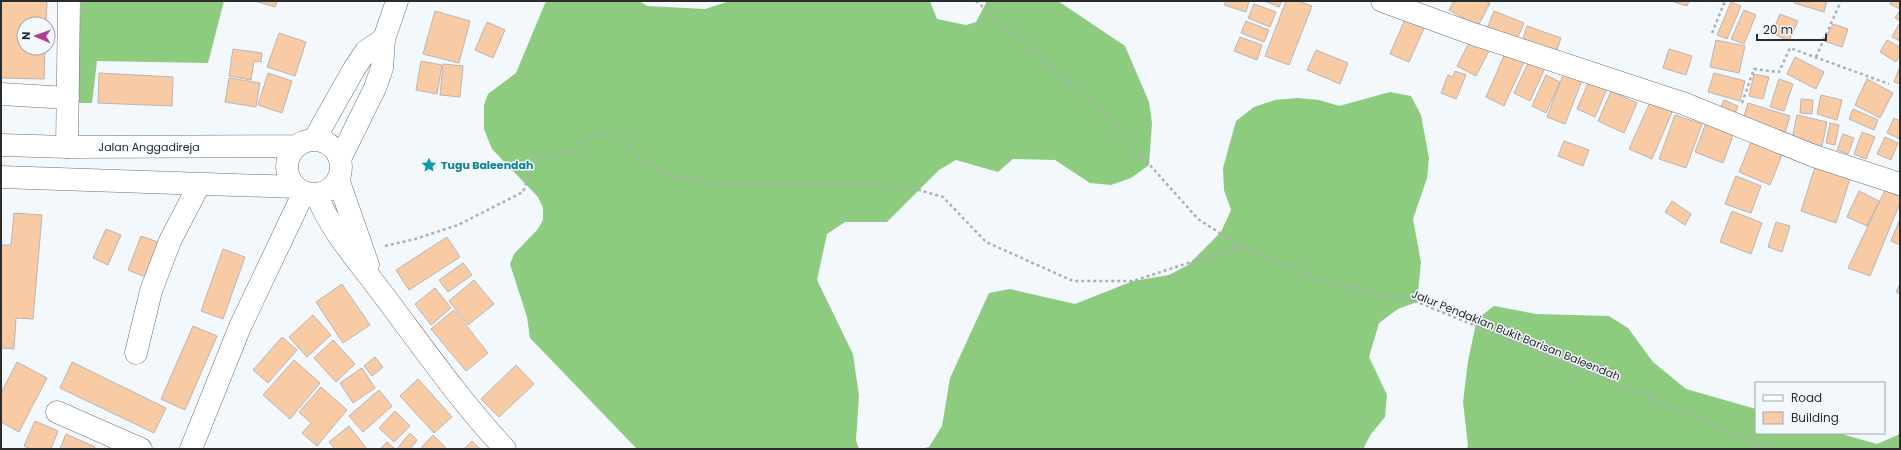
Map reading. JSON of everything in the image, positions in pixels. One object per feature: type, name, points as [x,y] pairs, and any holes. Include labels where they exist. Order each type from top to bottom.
[{"type":"main road","points":[[67,147],[69,1]]},
{"type":"main road","points":[[1,177],[198,184],[325,192],[333,187],[339,169],[382,68],[384,39],[397,1]]},
{"type":"main road","points":[[1382,1],[1473,34],[1685,104],[1814,156],[1900,184]]},
{"type":"main road","points":[[384,39],[366,51],[306,143],[290,155],[287,166],[289,177],[305,191],[324,213],[357,262],[478,420],[505,449]]},
{"type":"main road","points":[[1,94],[68,98]]},
{"type":"main road","points":[[306,143],[325,143],[334,150],[372,280]]},
{"type":"main road","name":"Jalan Anggadireja","points":[[1,145],[67,147],[306,143]]},
{"type":"main road","points":[[136,353],[151,291],[170,241],[198,184]]},
{"type":"main road","points":[[192,449],[240,327],[305,191]]},
{"type":"main road","points":[[57,412],[141,449]]},
{"type":"path","name":"Jalur Pendakian Bukit Barisan Baleendah","points":[[976,1],[1100,109],[1198,219],[1240,246],[1327,282],[1417,302],[1598,375],[1770,449]]},
{"type":"path","points":[[1712,33],[1725,1]]},
{"type":"path","points":[[1816,58],[1841,1]]},
{"type":"path","points":[[1735,124],[1754,69],[1780,72],[1790,48],[1889,84]]},
{"type":"path","points":[[363,251],[415,239],[458,225],[523,192],[536,157],[572,153],[589,135],[617,132],[638,156],[672,177],[735,185],[860,185],[912,188],[943,197],[986,242],[1073,280],[1133,281],[1240,246]]},
{"type":"green space","points":[[81,1],[224,1],[208,63],[97,61],[92,103],[76,103]]},
{"type":"green space","points":[[546,1],[639,1],[647,6],[705,9],[730,1],[930,1],[937,19],[966,25],[976,22],[987,1],[1058,1],[1125,46],[1149,102],[1152,123],[1149,165],[1131,178],[1111,185],[1090,183],[1055,160],[1013,159],[998,172],[956,160],[939,170],[887,222],[845,222],[827,234],[817,280],[853,354],[859,396],[856,440],[859,449],[637,449],[530,338],[527,317],[510,264],[514,254],[538,229],[543,220],[543,208],[538,197],[492,149],[484,129],[484,105],[488,94],[516,73]]},
{"type":"green space","points":[[1390,92],[1411,96],[1421,115],[1429,158],[1427,178],[1413,219],[1421,262],[1417,302],[1398,309],[1379,323],[1369,357],[1387,395],[1385,417],[1371,434],[1363,449],[921,449],[929,447],[942,426],[950,378],[989,293],[1010,289],[1075,304],[1133,281],[1169,275],[1188,265],[1221,232],[1231,210],[1224,190],[1223,168],[1236,121],[1254,107],[1275,100],[1297,98],[1319,100],[1339,106]]},
{"type":"green space","points":[[1494,306],[1536,314],[1609,316],[1628,328],[1653,362],[1686,389],[1755,409],[1755,434],[1842,434],[1877,444],[1898,435],[1900,431],[1900,449],[1466,449],[1468,446],[1463,402],[1468,361],[1477,319]]},
{"type":"building","points":[[1,1],[47,1],[46,16],[16,16],[16,56],[45,56],[44,79],[1,78]]},
{"type":"building","points":[[254,1],[277,1],[275,7]]},
{"type":"building","points":[[1226,1],[1249,1],[1246,12],[1224,5]]},
{"type":"building","points":[[1264,1],[1282,1],[1279,7]]},
{"type":"building","points":[[1286,1],[1298,1],[1312,6],[1289,65],[1265,56]]},
{"type":"building","points":[[1454,1],[1485,1],[1490,3],[1478,26],[1449,10]]},
{"type":"building","points":[[1671,1],[1689,1],[1687,6]]},
{"type":"building","points":[[1795,1],[1827,1],[1824,12],[1794,3]]},
{"type":"building","points":[[1891,1],[1900,1],[1900,9],[1890,4]]},
{"type":"building","points":[[1731,2],[1741,6],[1727,39],[1717,35]]},
{"type":"building","points":[[1254,4],[1276,12],[1270,27],[1248,18]]},
{"type":"building","points":[[1744,10],[1756,15],[1744,44],[1731,39]]},
{"type":"building","points":[[1900,10],[1900,21],[1895,18]]},
{"type":"building","points":[[435,11],[470,21],[459,63],[423,54]]},
{"type":"building","points":[[1494,11],[1524,23],[1516,42],[1486,31]]},
{"type":"building","points":[[1780,14],[1798,21],[1789,41],[1772,33]]},
{"type":"building","points":[[1407,15],[1426,24],[1409,62],[1390,54]]},
{"type":"building","points":[[1246,21],[1269,30],[1264,42],[1241,33]]},
{"type":"building","points":[[487,22],[505,30],[493,58],[475,50]]},
{"type":"building","points":[[1833,24],[1848,29],[1842,47],[1824,41]]},
{"type":"building","points":[[1899,24],[1900,25],[1900,41],[1892,37]]},
{"type":"building","points":[[1527,26],[1561,38],[1556,53],[1522,42]]},
{"type":"building","points":[[279,33],[306,42],[295,76],[267,67]]},
{"type":"building","points":[[1240,37],[1262,45],[1257,60],[1234,51]]},
{"type":"building","points":[[1472,37],[1491,47],[1476,76],[1457,66]]},
{"type":"building","points":[[1716,40],[1745,46],[1739,73],[1710,67]]},
{"type":"building","points":[[1887,40],[1900,47],[1900,55],[1896,62],[1880,52]]},
{"type":"building","points":[[233,49],[262,53],[261,62],[254,61],[251,80],[229,76]]},
{"type":"building","points":[[1669,49],[1692,56],[1686,75],[1663,68]]},
{"type":"building","points":[[1316,50],[1348,63],[1340,84],[1307,70]]},
{"type":"building","points":[[1506,51],[1525,60],[1504,106],[1486,97]]},
{"type":"building","points":[[1795,57],[1824,72],[1816,89],[1787,74]]},
{"type":"building","points":[[1530,59],[1546,66],[1530,101],[1514,93]]},
{"type":"building","points":[[421,61],[442,65],[437,94],[416,90]]},
{"type":"building","points":[[443,64],[463,66],[460,97],[440,95]]},
{"type":"building","points":[[1900,66],[1900,84],[1894,82]]},
{"type":"building","points":[[1565,70],[1583,78],[1565,124],[1547,117]]},
{"type":"building","points":[[1455,71],[1466,75],[1456,99],[1441,93],[1448,75],[1453,77]]},
{"type":"building","points":[[99,73],[173,77],[172,106],[98,103]]},
{"type":"building","points":[[268,73],[292,81],[282,113],[258,105]]},
{"type":"building","points":[[1714,73],[1745,81],[1740,101],[1708,92]]},
{"type":"building","points":[[1754,74],[1769,77],[1763,99],[1749,96]]},
{"type":"building","points":[[1546,75],[1560,82],[1546,113],[1532,106]]},
{"type":"building","points":[[229,78],[260,83],[256,107],[225,102]]},
{"type":"building","points":[[1779,79],[1793,84],[1784,111],[1770,107]]},
{"type":"building","points":[[1867,79],[1893,93],[1880,118],[1855,105]]},
{"type":"building","points":[[1589,81],[1607,89],[1595,117],[1577,109]]},
{"type":"building","points":[[1611,91],[1637,103],[1624,133],[1598,121]]},
{"type":"building","points":[[1821,95],[1842,100],[1837,120],[1817,114]]},
{"type":"building","points":[[1801,99],[1813,100],[1812,114],[1800,113]]},
{"type":"building","points":[[1651,100],[1673,110],[1652,159],[1629,149]]},
{"type":"building","points":[[1724,100],[1738,106],[1732,120],[1718,114]]},
{"type":"building","points":[[1748,103],[1790,116],[1784,136],[1742,123]]},
{"type":"building","points":[[1853,109],[1878,120],[1874,130],[1849,119]]},
{"type":"building","points":[[1675,115],[1702,124],[1686,168],[1659,159]]},
{"type":"building","points":[[1797,115],[1827,122],[1822,146],[1792,139]]},
{"type":"building","points":[[1894,118],[1900,121],[1900,139],[1887,133]]},
{"type":"building","points":[[1706,123],[1734,133],[1723,163],[1695,152]]},
{"type":"building","points":[[1830,123],[1839,125],[1835,145],[1826,143]]},
{"type":"building","points":[[1862,132],[1875,137],[1866,159],[1854,154]]},
{"type":"building","points":[[1843,134],[1854,138],[1848,154],[1837,150]]},
{"type":"building","points":[[1885,137],[1898,143],[1891,160],[1877,154]]},
{"type":"building","points":[[1564,141],[1589,150],[1583,166],[1558,156]]},
{"type":"building","points":[[1751,142],[1782,155],[1770,185],[1739,172]]},
{"type":"building","points":[[1815,167],[1850,179],[1836,223],[1801,211]]},
{"type":"building","points":[[1736,176],[1761,186],[1751,213],[1725,204]]},
{"type":"building","points":[[1885,190],[1900,197],[1900,203],[1870,276],[1848,268]]},
{"type":"building","points":[[1859,191],[1879,201],[1867,226],[1847,217]]},
{"type":"building","points":[[1672,201],[1691,214],[1685,225],[1665,212]]},
{"type":"building","points":[[1732,211],[1762,223],[1751,254],[1720,242]]},
{"type":"building","points":[[14,213],[42,215],[33,319],[16,318],[14,349],[1,348],[1,245],[11,245]]},
{"type":"building","points":[[1900,219],[1900,245],[1891,241]]},
{"type":"building","points":[[1776,222],[1790,226],[1782,252],[1768,247]]},
{"type":"building","points":[[106,229],[121,235],[108,265],[93,258]]},
{"type":"building","points":[[141,236],[161,243],[148,278],[128,270]]},
{"type":"building","points":[[447,237],[460,257],[409,290],[396,270]]},
{"type":"building","points":[[223,249],[245,257],[223,319],[201,311]]},
{"type":"building","points":[[463,263],[472,275],[448,292],[439,280]]},
{"type":"building","points":[[474,280],[494,304],[468,325],[449,301]]},
{"type":"building","points":[[342,284],[370,325],[343,343],[316,302]]},
{"type":"building","points":[[1900,284],[1900,294],[1896,292]]},
{"type":"building","points":[[435,288],[451,308],[431,325],[415,304]]},
{"type":"building","points":[[454,310],[488,353],[466,371],[431,329]]},
{"type":"building","points":[[313,315],[331,335],[307,357],[289,337]]},
{"type":"building","points":[[193,326],[217,336],[185,410],[161,399]]},
{"type":"building","points":[[282,337],[297,350],[268,383],[253,370]]},
{"type":"building","points":[[333,340],[355,364],[336,382],[314,358]]},
{"type":"building","points":[[375,357],[383,367],[372,376],[364,366]]},
{"type":"building","points":[[294,360],[320,383],[290,419],[263,395]]},
{"type":"building","points":[[17,362],[47,378],[19,432],[1,422],[1,393]]},
{"type":"building","points":[[72,362],[166,408],[154,433],[60,388]]},
{"type":"building","points":[[516,365],[534,384],[499,417],[481,399]]},
{"type":"building","points":[[362,368],[375,388],[353,403],[340,383]]},
{"type":"building","points":[[418,379],[452,417],[434,433],[400,396]]},
{"type":"building","points":[[321,387],[347,410],[317,446],[302,433],[311,423],[299,412]]},
{"type":"building","points":[[379,390],[392,406],[363,432],[349,416]]},
{"type":"building","points":[[395,411],[410,426],[394,442],[379,428]]},
{"type":"building","points":[[35,421],[58,431],[51,449],[30,449],[24,446]]},
{"type":"building","points":[[349,426],[367,449],[335,449],[329,442]]},
{"type":"building","points":[[410,433],[417,440],[410,449],[397,449]]},
{"type":"building","points":[[66,434],[95,447],[94,449],[60,449]]},
{"type":"building","points":[[433,435],[447,449],[420,449]]},
{"type":"building","points":[[472,441],[480,449],[464,449]]},
{"type":"building","points":[[387,442],[395,449],[380,449]]},
{"type":"place","name":"Tugu Baleendah","points":[[429,165]]}]
